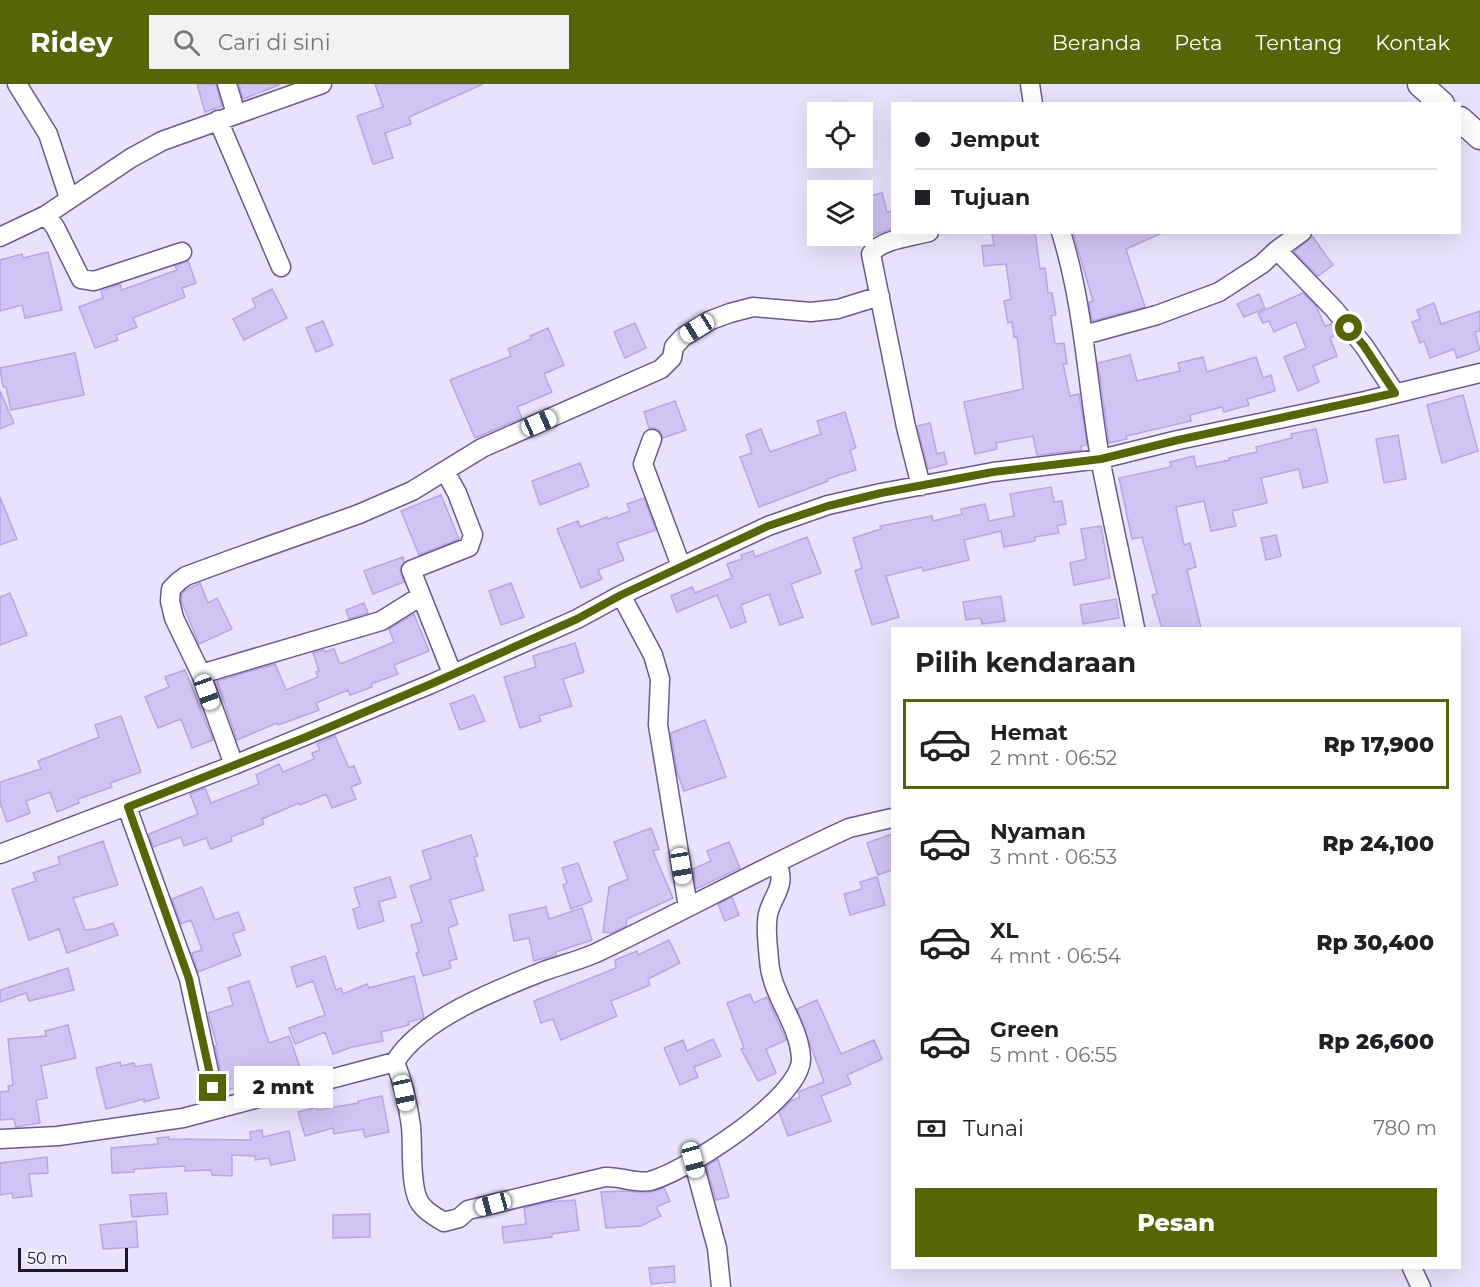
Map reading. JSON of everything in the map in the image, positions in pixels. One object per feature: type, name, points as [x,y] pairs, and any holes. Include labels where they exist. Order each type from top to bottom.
[{"type":"street","points":[[17,84],[48,134],[69,198]]},
{"type":"street","points":[[227,84],[236,114]]},
{"type":"street","points":[[0,237],[46,215],[69,198],[162,141],[322,84]]},
{"type":"street","points":[[1030,84],[1033,102]]},
{"type":"street","points":[[1420,84],[1440,102]]},
{"type":"street","points":[[218,120],[281,267]]},
{"type":"street","points":[[46,215],[59,235],[76,272],[81,279],[86,281],[94,281],[182,252]]},
{"type":"street","points":[[921,486],[906,427],[872,260],[873,251],[882,245],[922,234]]},
{"type":"street","points":[[1061,234],[1084,335],[1088,378],[1101,459],[1135,627]]},
{"type":"street","points":[[1084,335],[1157,315],[1219,292],[1262,264],[1299,234]]},
{"type":"street","points":[[1277,250],[1334,309],[1364,346],[1395,393]]},
{"type":"street","points":[[234,765],[201,674],[174,618],[170,601],[171,589],[179,581],[235,558],[358,514],[412,490],[482,448],[661,369],[672,358],[674,347],[683,337],[711,320],[753,307],[811,312],[838,309],[880,296]]},
{"type":"street","points":[[0,854],[128,807],[400,698],[577,619],[621,595],[768,526],[828,506],[881,493],[993,472],[1101,459],[1480,373]]},
{"type":"street","points":[[652,439],[643,464],[681,566]]},
{"type":"street","points":[[445,471],[461,503],[473,539],[468,547],[411,570],[452,673]]},
{"type":"street","points":[[621,595],[653,655],[660,679],[658,725],[688,907]]},
{"type":"street","points":[[201,674],[381,621],[421,596]]},
{"type":"street","points":[[128,807],[189,979],[217,1108]]},
{"type":"street","points":[[0,1139],[58,1136],[183,1118],[395,1062],[400,1053],[437,1022],[473,1001],[592,954],[849,828],[891,818]]},
{"type":"street","points":[[395,1062],[411,1126],[411,1158],[417,1198],[429,1214],[444,1222],[459,1218],[468,1210],[605,1177],[614,1176],[649,1181],[693,1160],[723,1144],[781,1095],[793,1081],[801,1061],[797,1035],[770,972],[768,914],[780,887],[781,873],[777,863]]},
{"type":"street","points":[[693,1160],[717,1248],[721,1287]]},
{"type":"street","points":[[1412,1269],[1421,1287]]},
{"type":"building","points":[[197,84],[216,84],[222,106],[205,112]]},
{"type":"building","points":[[239,84],[279,84],[279,85],[243,99]]},
{"type":"building","points":[[375,84],[483,84],[409,117],[411,124],[385,133],[393,158],[373,164],[357,116],[383,107]]},
{"type":"building","points":[[882,193],[887,212],[891,211],[891,229],[873,235],[873,195]]},
{"type":"building","points":[[992,234],[1035,234],[1040,269],[1045,268],[1048,293],[1052,293],[1056,315],[1051,316],[1055,344],[1064,343],[1067,364],[1063,364],[1070,396],[1079,394],[1087,445],[1081,446],[1082,450],[1037,455],[1033,436],[996,443],[997,449],[975,454],[964,402],[1023,389],[1017,336],[1014,337],[1012,322],[1008,323],[1004,301],[1011,299],[1006,264],[984,266],[982,246],[994,245]]},
{"type":"building","points":[[1074,234],[1160,234],[1126,249],[1145,307],[1092,321],[1089,302],[1093,301]]},
{"type":"building","points":[[1312,236],[1333,265],[1318,276],[1294,252]]},
{"type":"building","points":[[48,252],[62,310],[25,318],[22,305],[0,311],[0,260],[22,254],[23,258]]},
{"type":"building","points":[[188,261],[196,283],[182,288],[185,297],[133,318],[137,327],[116,335],[118,340],[95,348],[79,307],[103,298],[101,291],[120,284],[122,290],[177,270],[175,266]]},
{"type":"building","points":[[272,289],[287,318],[244,340],[233,319],[256,307],[252,299]]},
{"type":"building","points":[[1303,293],[1316,306],[1325,326],[1331,324],[1336,335],[1330,338],[1337,356],[1313,366],[1319,382],[1298,391],[1284,357],[1306,348],[1296,322],[1274,332],[1269,321],[1263,323],[1258,313]]},
{"type":"building","points":[[1259,294],[1265,308],[1244,317],[1237,304]]},
{"type":"building","points":[[1434,303],[1441,324],[1480,311],[1480,331],[1475,332],[1480,350],[1457,358],[1454,349],[1430,358],[1424,341],[1420,343],[1412,322],[1420,319],[1417,310]]},
{"type":"building","points":[[323,321],[333,345],[316,352],[306,328]]},
{"type":"building","points":[[635,323],[646,348],[625,358],[614,332]]},
{"type":"building","points":[[548,328],[564,365],[544,374],[552,392],[517,407],[522,418],[475,438],[450,380],[511,356],[508,349],[531,339],[530,336]]},
{"type":"building","points":[[75,353],[84,395],[11,410],[6,387],[3,387],[0,368]]},
{"type":"building","points":[[1130,355],[1137,381],[1180,371],[1178,363],[1203,357],[1207,372],[1256,357],[1263,378],[1271,375],[1275,391],[1247,399],[1249,405],[1224,412],[1222,407],[1190,415],[1191,421],[1126,436],[1127,439],[1109,443],[1098,363]]},
{"type":"building","points":[[0,391],[14,423],[0,429]]},
{"type":"building","points":[[1463,395],[1478,451],[1442,463],[1427,405]]},
{"type":"building","points":[[675,401],[686,430],[663,438],[660,431],[649,428],[644,412]]},
{"type":"building","points":[[845,412],[856,448],[850,450],[856,470],[827,479],[828,481],[759,507],[740,457],[752,453],[746,435],[761,429],[770,452],[821,434],[817,421]]},
{"type":"building","points":[[930,423],[937,454],[944,452],[947,464],[928,469],[917,426]]},
{"type":"building","points":[[1316,429],[1328,482],[1303,488],[1299,469],[1261,478],[1267,503],[1232,511],[1236,526],[1211,531],[1204,501],[1176,507],[1184,545],[1190,543],[1196,567],[1187,570],[1201,627],[1162,627],[1152,595],[1157,594],[1142,537],[1132,539],[1119,478],[1171,467],[1170,462],[1194,456],[1196,467],[1230,460],[1229,458],[1257,452],[1256,447],[1292,438],[1291,434]]},
{"type":"building","points":[[1398,435],[1406,479],[1384,483],[1376,439]]},
{"type":"building","points":[[580,463],[589,486],[540,505],[532,481]]},
{"type":"building","points":[[1051,487],[1054,502],[1062,501],[1066,524],[1057,526],[1059,533],[1035,537],[1035,541],[1004,547],[1001,531],[964,540],[969,560],[923,571],[922,567],[886,576],[899,617],[872,625],[855,571],[862,568],[853,538],[881,529],[880,526],[932,516],[933,521],[962,514],[961,509],[985,504],[989,521],[1014,516],[1010,494]]},
{"type":"building","points":[[441,495],[459,539],[419,555],[401,511]]},
{"type":"building","points":[[0,497],[17,539],[0,545]]},
{"type":"building","points":[[644,498],[656,530],[617,543],[624,560],[598,570],[602,579],[581,588],[557,529],[578,521],[580,527],[607,517],[608,519],[630,511],[627,504]]},
{"type":"building","points":[[1101,526],[1110,578],[1074,585],[1070,563],[1086,559],[1081,529]]},
{"type":"building","points":[[1276,535],[1281,556],[1266,560],[1261,538]]},
{"type":"building","points":[[807,537],[821,573],[791,584],[803,617],[780,625],[769,594],[741,605],[746,622],[731,628],[717,595],[677,612],[671,596],[692,587],[695,593],[732,578],[727,564],[742,559],[741,555],[753,551],[755,557]]},
{"type":"building","points":[[403,557],[404,561],[400,569],[404,582],[373,594],[364,571]]},
{"type":"building","points":[[200,583],[208,603],[217,598],[232,629],[199,644],[181,600],[186,590]]},
{"type":"building","points":[[511,583],[524,617],[501,625],[489,591]]},
{"type":"building","points":[[10,593],[27,635],[0,645],[0,597]]},
{"type":"building","points":[[1001,596],[1005,621],[982,624],[981,618],[966,620],[963,602]]},
{"type":"building","points":[[1116,599],[1119,618],[1083,624],[1080,605]]},
{"type":"building","points":[[364,603],[368,613],[349,619],[346,610]]},
{"type":"building","points":[[414,614],[429,651],[394,665],[398,674],[350,695],[348,690],[316,703],[319,710],[278,725],[277,723],[237,740],[217,681],[275,664],[286,690],[318,677],[316,672],[319,671],[313,653],[334,649],[340,664],[394,642],[389,629]]},
{"type":"building","points":[[575,643],[584,672],[563,679],[572,706],[539,716],[541,721],[520,728],[504,677],[536,667],[533,656]]},
{"type":"building","points":[[185,670],[213,740],[192,748],[181,719],[158,728],[145,697],[169,687],[165,677]]},
{"type":"building","points":[[474,695],[485,721],[460,730],[450,704]]},
{"type":"building","points":[[121,716],[141,772],[110,783],[112,787],[78,799],[79,803],[57,812],[50,792],[26,801],[30,813],[7,822],[0,803],[0,782],[41,769],[38,761],[99,737],[95,725]]},
{"type":"building","points":[[705,720],[726,777],[684,791],[677,772],[671,733]]},
{"type":"building","points":[[335,736],[349,768],[354,766],[361,783],[351,787],[356,799],[332,808],[326,794],[300,805],[299,803],[262,819],[264,824],[231,837],[232,841],[211,849],[206,838],[184,846],[181,837],[153,847],[149,834],[198,814],[190,794],[205,788],[211,803],[259,784],[256,775],[279,764],[283,772],[314,759],[312,753],[320,750],[317,744]]},
{"type":"building","points":[[651,828],[659,849],[653,851],[673,898],[627,919],[626,926],[611,933],[603,932],[609,887],[628,879],[614,842]]},
{"type":"building","points":[[891,834],[891,870],[878,875],[867,843]]},
{"type":"building","points":[[471,835],[478,856],[474,857],[484,890],[450,900],[458,924],[448,928],[457,959],[449,961],[451,968],[423,976],[411,925],[422,922],[410,886],[431,879],[422,851]]},
{"type":"building","points":[[103,841],[118,885],[73,898],[85,930],[113,923],[118,935],[67,953],[59,929],[29,940],[12,889],[36,881],[33,873],[60,864],[58,857]]},
{"type":"building","points":[[729,842],[740,868],[696,889],[693,869],[711,861],[707,851]]},
{"type":"building","points":[[578,863],[592,901],[571,909],[563,885],[567,883],[562,868]]},
{"type":"building","points":[[390,877],[396,897],[379,902],[384,921],[358,929],[353,909],[360,907],[354,888]]},
{"type":"building","points":[[877,877],[885,905],[850,915],[844,894],[862,889],[860,882]]},
{"type":"building","points":[[202,887],[215,920],[238,912],[245,930],[233,934],[241,955],[198,972],[192,953],[202,950],[191,920],[181,924],[172,899]]},
{"type":"building","points":[[732,897],[739,915],[725,921],[718,904]]},
{"type":"building","points":[[546,907],[549,919],[582,908],[592,940],[556,952],[556,955],[534,961],[529,938],[514,941],[509,915]]},
{"type":"building","points":[[669,940],[680,963],[648,979],[650,985],[611,1001],[617,1016],[561,1040],[553,1019],[541,1023],[534,1001],[616,968],[615,960],[637,951],[638,955]]},
{"type":"building","points":[[325,956],[336,990],[341,988],[343,994],[367,984],[369,988],[414,976],[424,1018],[408,1022],[409,1025],[381,1032],[383,1041],[352,1047],[333,1054],[325,1032],[295,1044],[289,1028],[325,1015],[313,981],[297,987],[291,967]]},
{"type":"building","points":[[68,968],[74,990],[29,1001],[26,993],[0,1002],[0,990]]},
{"type":"building","points":[[249,981],[269,1043],[289,1036],[302,1073],[254,1085],[253,1082],[225,1091],[215,1046],[217,1045],[208,1013],[233,1005],[228,988]]},
{"type":"building","points":[[750,994],[754,1003],[767,997],[786,1040],[766,1049],[776,1073],[758,1081],[741,1049],[744,1048],[727,1003]]},
{"type":"building","points":[[817,1000],[841,1054],[874,1040],[882,1059],[847,1075],[851,1084],[821,1096],[831,1121],[788,1136],[779,1112],[791,1101],[800,1097],[798,1092],[824,1082],[797,1009]]},
{"type":"building","points":[[68,1025],[76,1058],[41,1066],[47,1098],[36,1100],[40,1123],[16,1127],[14,1119],[0,1120],[0,1092],[9,1091],[8,1086],[13,1085],[8,1039],[46,1036],[45,1031]]},
{"type":"building","points":[[713,1039],[721,1056],[694,1067],[698,1077],[680,1085],[664,1048],[683,1040],[687,1051]]},
{"type":"building","points":[[120,1062],[121,1066],[134,1063],[135,1067],[151,1064],[159,1098],[144,1102],[144,1099],[106,1109],[96,1068]]},
{"type":"building","points":[[382,1096],[389,1132],[365,1137],[363,1129],[334,1134],[333,1128],[305,1136],[298,1112],[317,1107],[318,1110],[358,1103],[358,1101]]},
{"type":"building","points":[[262,1130],[263,1137],[289,1131],[295,1160],[271,1165],[269,1158],[255,1160],[255,1156],[232,1155],[232,1176],[212,1175],[211,1170],[185,1171],[185,1166],[134,1169],[134,1172],[112,1173],[111,1148],[158,1144],[157,1138],[169,1137],[169,1139],[251,1140],[250,1132]]},
{"type":"building","points":[[47,1157],[48,1173],[29,1174],[32,1196],[13,1198],[12,1193],[0,1195],[0,1163]]},
{"type":"building","points":[[718,1159],[729,1197],[716,1200],[706,1166]]},
{"type":"building","points":[[664,1188],[670,1201],[656,1207],[661,1216],[641,1226],[606,1228],[601,1192],[646,1193]]},
{"type":"building","points":[[166,1193],[168,1214],[132,1217],[130,1195]]},
{"type":"building","points":[[575,1200],[579,1230],[552,1234],[552,1237],[504,1243],[502,1227],[526,1224],[524,1208],[548,1202]]},
{"type":"building","points":[[370,1214],[370,1237],[333,1238],[333,1215]]},
{"type":"building","points":[[136,1221],[138,1247],[103,1249],[100,1225]]},
{"type":"building","points":[[674,1266],[675,1282],[651,1284],[649,1268]]},
{"type":"route","points":[[213,1088],[189,979],[128,807],[306,737],[431,684],[577,619],[684,564],[768,526],[828,506],[881,493],[993,472],[1101,459],[1395,393],[1364,346],[1349,328]]}]
